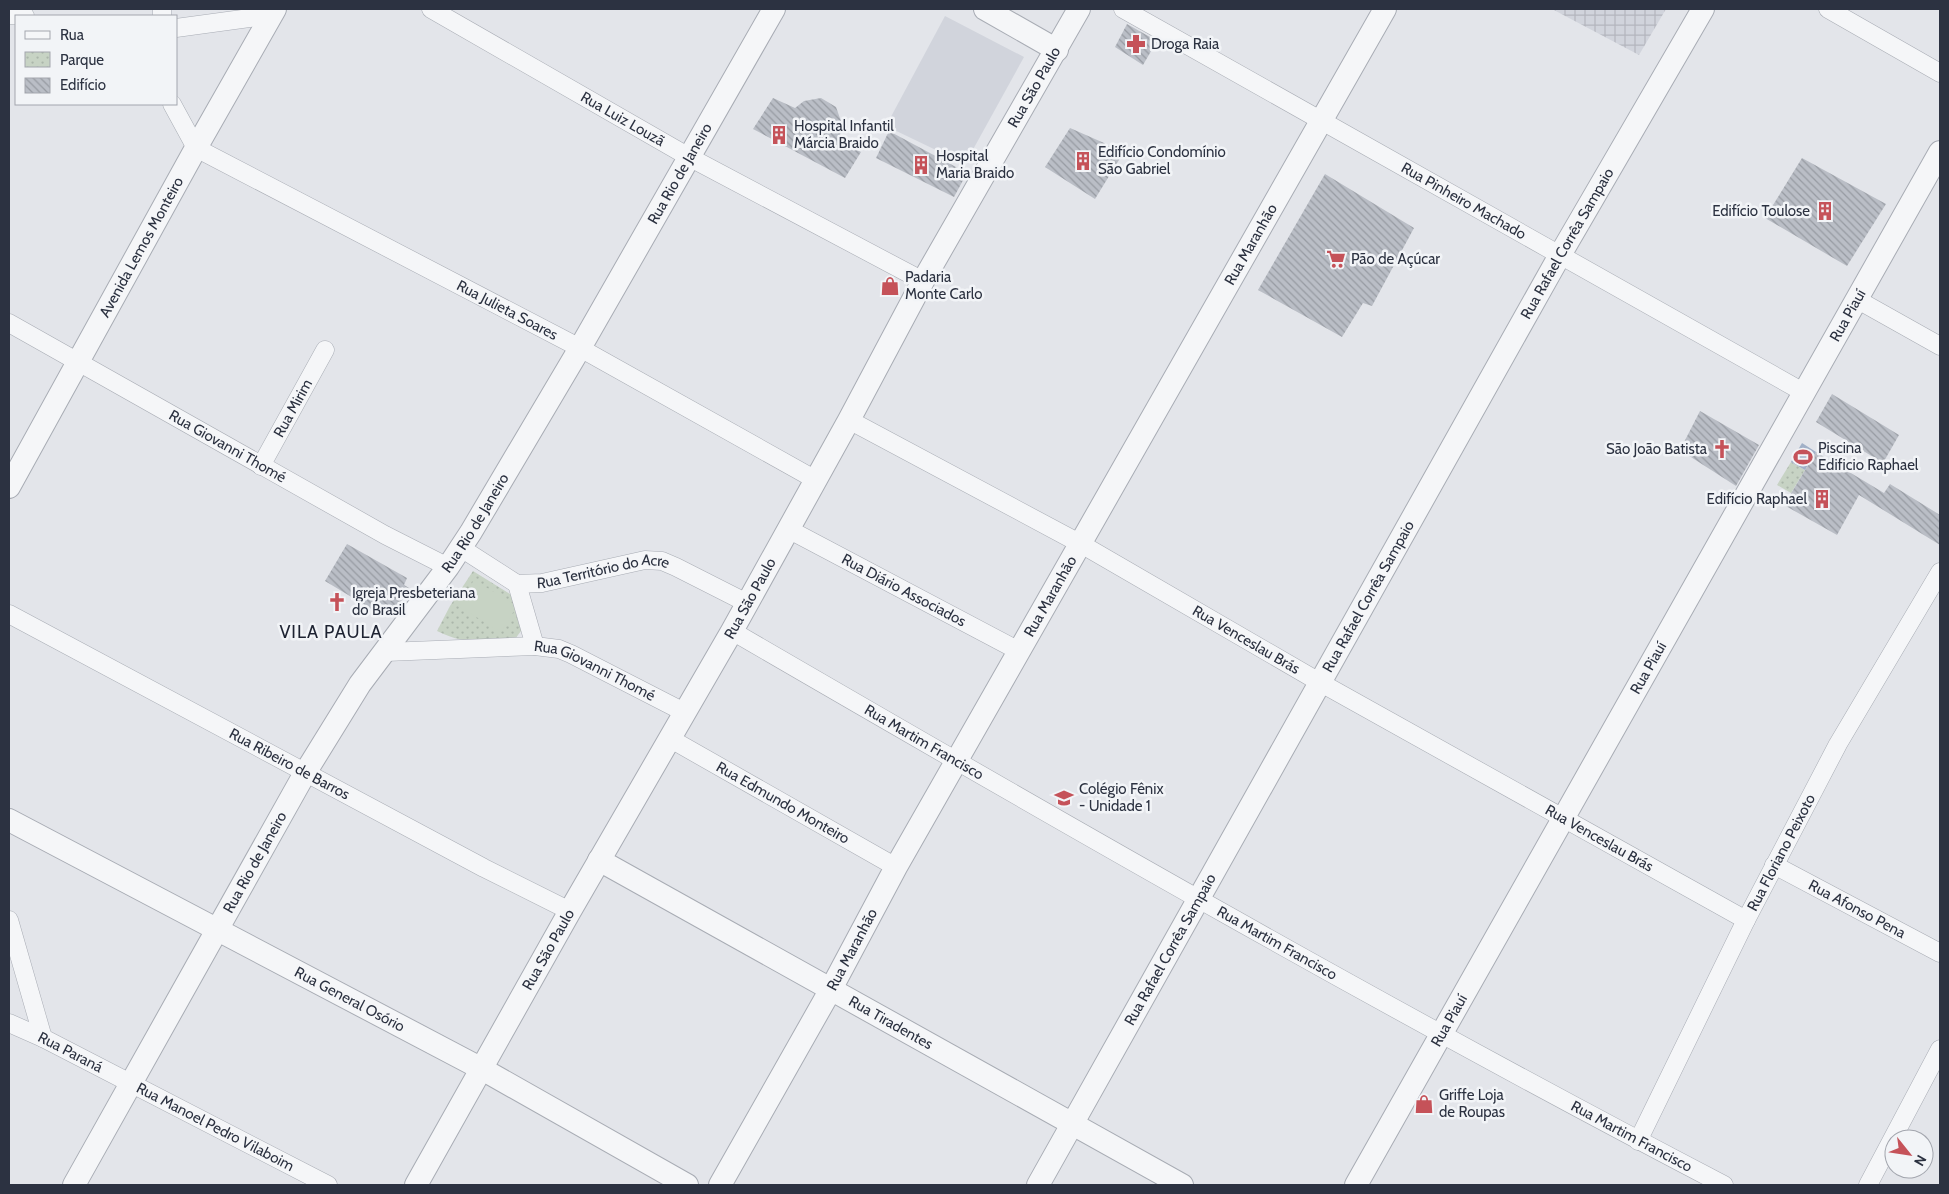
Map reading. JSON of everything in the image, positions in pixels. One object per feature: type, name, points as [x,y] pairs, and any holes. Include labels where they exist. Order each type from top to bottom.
[{"type":"street","name":"Rua Luiz Louzã","points":[[431,9],[689,157],[923,281]]},
{"type":"street","name":"Rua Rio de Janeiro","points":[[74,1185],[305,773],[343,709],[461,548],[580,348],[774,9]]},
{"type":"street","points":[[985,9],[1057,50]]},
{"type":"street","name":"Rua São Paulo","points":[[416,1185],[599,860],[732,631],[849,420],[923,281],[1080,9]]},
{"type":"street","name":"Rua Pinheiro Machado","points":[[1123,9],[1805,393]]},
{"type":"street","name":"Rua Maranhão","points":[[720,1185],[831,989],[896,867],[1385,9]]},
{"type":"street","name":"Rua Rafael Corrêa Sampaio","points":[[1038,1185],[1560,255],[1703,9]]},
{"type":"street","points":[[1828,9],[1940,73]]},
{"type":"street","points":[[178,28],[273,12]]},
{"type":"street","name":"Avenida Lemos Monteiro","points":[[9,487],[273,12]]},
{"type":"street","points":[[173,105],[196,148]]},
{"type":"street","name":"Rua Julieta Soares","points":[[196,148],[580,348],[816,480]]},
{"type":"street","name":"Rua Piauí","points":[[1356,1185],[1940,152]]},
{"type":"street","points":[[1858,300],[1940,346]]},
{"type":"street","name":"Rua Giovanni Thomé","points":[[9,324],[261,466],[448,567]]},
{"type":"street","name":"Rua Mirim","points":[[261,466],[325,350]]},
{"type":"street","name":"Rua Venceslau Brás","points":[[849,420],[1081,544],[1321,683],[1746,920]]},
{"type":"street","name":"Rua Diário Associados","points":[[788,528],[1019,651]]},
{"type":"street","name":"Rua Território do Acre","points":[[461,548],[517,584],[536,584],[645,560],[676,567],[747,603]]},
{"type":"street","name":"Rua Floriano Peixoto","points":[[1638,1140],[1746,920],[1838,744],[1940,572]]},
{"type":"street","name":"Rua Giovanni Thomé","points":[[517,584],[535,646],[559,649],[571,654],[684,712]]},
{"type":"street","name":"Rua Ribeiro de Barros","points":[[9,614],[305,773],[570,911]]},
{"type":"street","name":"Rua Martim Francisco","points":[[732,631],[957,762],[1200,899],[1443,1034],[1724,1185]]},
{"type":"street","points":[[386,652],[535,646]]},
{"type":"street","name":"Rua Edmundo Monteiro","points":[[670,738],[896,867]]},
{"type":"street","name":"Rua General Osório","points":[[9,820],[482,1068],[687,1185]]},
{"type":"street","name":"Rua Tiradentes","points":[[599,860],[1182,1185]]},
{"type":"street","name":"Rua Afonso Pena","points":[[1774,865],[1940,953]]},
{"type":"street","points":[[9,920],[43,1038]]},
{"type":"street","name":"Rua Paraná","points":[[9,1023],[43,1038],[130,1085]]},
{"type":"street","points":[[1868,1185],[1940,1049]]},
{"type":"street","name":"Rua Manoel Pedro Vilaboim","points":[[130,1085],[328,1185]]},
{"type":"shaded area","points":[[1552,9],[1666,9],[1639,55]]},
{"type":"shaded area","points":[[945,16],[1024,57],[965,164],[886,126]]},
{"type":"green space","points":[[1791,462],[1805,470],[1791,493],[1777,485]]},
{"type":"green space","points":[[473,571],[515,597],[524,627],[515,639],[475,641],[457,639],[437,631],[450,606]]},
{"type":"green space","points":[[474,580],[517,606],[501,632],[458,606]]},
{"type":"water","name":"Piscina Edificio Raphael","points":[[1802,443],[1816,452],[1805,470],[1791,462]]},
{"type":"building","name":"Droga Raia","points":[[1127,24],[1157,41],[1143,65],[1115,47]]},
{"type":"building","points":[[773,98],[795,108],[804,101],[821,98],[836,107],[842,124],[839,141],[861,152],[845,178],[753,129]]},
{"type":"building","name":"Edifício Condomínio São Gabriel","points":[[1070,128],[1104,143],[1122,155],[1095,199],[1045,167]]},
{"type":"building","name":"Hospital Maria Braido","points":[[889,131],[967,173],[954,197],[876,158]]},
{"type":"building","name":"Edifício Toulose","points":[[1802,158],[1886,204],[1847,266],[1765,218]]},
{"type":"building","name":"Pão de Açúcar","points":[[1325,174],[1414,228],[1372,306],[1363,303],[1342,337],[1258,290]]},
{"type":"building","points":[[1832,394],[1899,435],[1883,463],[1816,422]]},
{"type":"building","name":"São João Batista","points":[[1700,411],[1759,445],[1736,486],[1680,450]]},
{"type":"building","name":"Edifício Raphael","points":[[1816,452],[1884,493],[1890,484],[1940,515],[1940,545],[1859,495],[1837,535],[1784,505]]},
{"type":"building","points":[[347,544],[407,578],[404,585],[409,588],[393,615],[383,616],[325,581]]},
{"type":"place","name":"Droga Raia","points":[[1136,44]]},
{"type":"place","name":"Hospital Infantil Márcia Braido","points":[[779,135]]},
{"type":"place","name":"Edifício Condomínio São Gabriel","points":[[1083,161]]},
{"type":"place","name":"Hospital Maria Braido","points":[[921,165]]},
{"type":"place","name":"Edifício Toulose","points":[[1825,211]]},
{"type":"place","name":"Pão de Açúcar","points":[[1336,259]]},
{"type":"place","name":"Padaria Monte Carlo","points":[[890,286]]},
{"type":"place","name":"São João Batista","points":[[1722,449]]},
{"type":"place","name":"Piscina Edificio Raphael","points":[[1803,457]]},
{"type":"place","name":"Edifício Raphael","points":[[1822,499]]},
{"type":"place","name":"Igreja Presbeteriana do Brasil","points":[[337,602]]},
{"type":"place","name":"Colégio Fênix - Unidade 1","points":[[1064,798]]},
{"type":"place","name":"Griffe Loja de Roupas","points":[[1424,1104]]},
{"type":"district","name":"VILA PAULA","points":[[331,632]]}]
